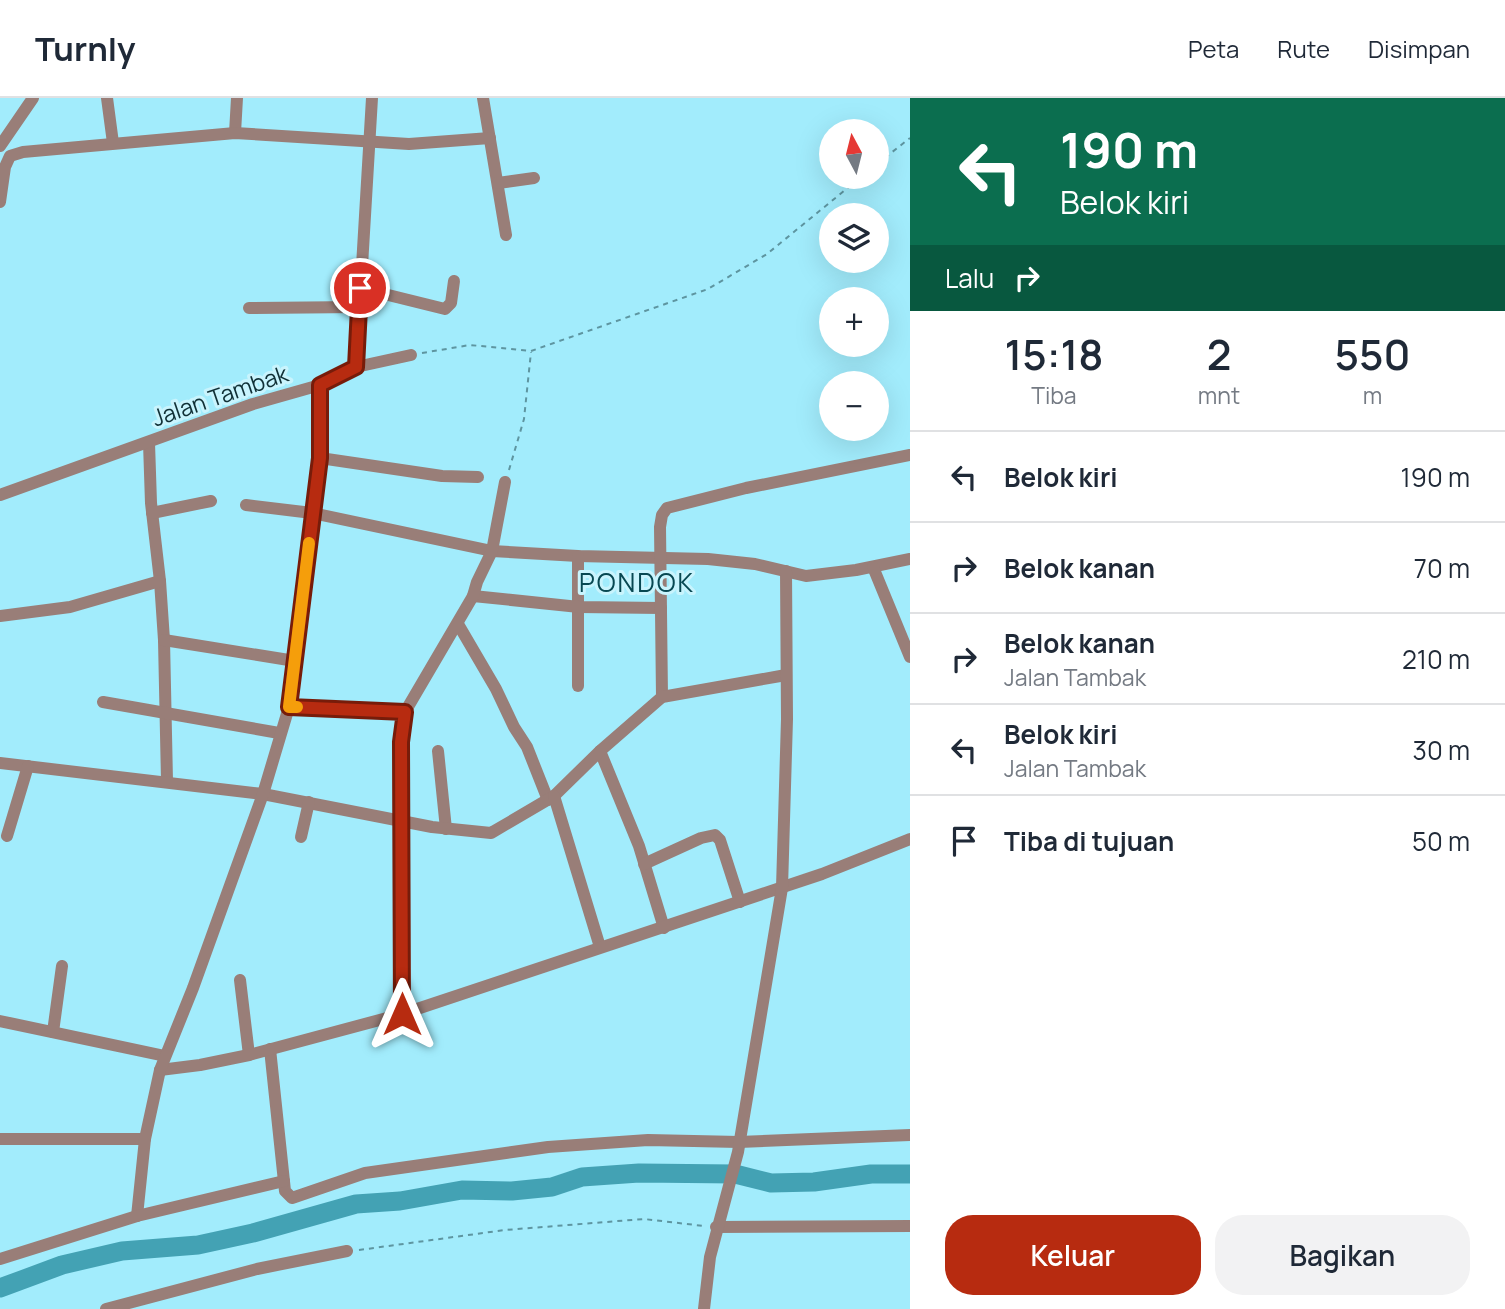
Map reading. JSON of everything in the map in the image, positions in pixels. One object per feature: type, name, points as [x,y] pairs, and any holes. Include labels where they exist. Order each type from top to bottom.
[{"type":"street","points":[[0,146],[33,98]]},
{"type":"street","points":[[107,98],[113,143]]},
{"type":"street","points":[[235,133],[237,98]]},
{"type":"street","points":[[356,367],[372,98]]},
{"type":"street","points":[[483,98],[506,235]]},
{"type":"street","points":[[0,202],[5,155],[235,133],[409,144],[490,138]]},
{"type":"street","points":[[498,183],[534,177]]},
{"type":"street","points":[[360,288],[445,309],[451,303],[454,281]]},
{"type":"street","points":[[249,308],[359,307]]},
{"type":"street","name":"Jalan Tambak","points":[[0,495],[253,404],[320,385],[356,367],[411,355]]},
{"type":"street","points":[[137,1216],[145,1139],[164,1056],[193,988],[263,794],[279,733],[289,707],[320,458],[320,385]]},
{"type":"street","points":[[149,443],[152,513],[164,640],[167,781]]},
{"type":"street","points":[[662,696],[661,519],[664,511],[672,506],[910,455]]},
{"type":"street","points":[[320,458],[442,476],[478,477]]},
{"type":"street","points":[[402,1014],[401,742],[405,712],[473,596],[492,551],[505,482]]},
{"type":"street","points":[[152,513],[211,501]]},
{"type":"street","points":[[246,505],[312,513],[492,551],[732,561],[806,576],[910,559]]},
{"type":"street","points":[[578,556],[578,686]]},
{"type":"street","points":[[873,567],[910,657]]},
{"type":"street","points":[[704,1309],[716,1227],[727,1196],[738,1147],[782,888],[786,571]]},
{"type":"street","points":[[0,616],[70,607],[160,581]]},
{"type":"street","points":[[473,596],[579,607],[662,608]]},
{"type":"street","points":[[458,624],[496,689],[513,727],[527,747],[554,801],[600,947]]},
{"type":"street","points":[[164,640],[295,661]]},
{"type":"street","points":[[0,763],[263,794],[401,822],[491,833],[554,801],[662,696],[786,675]]},
{"type":"street","points":[[103,702],[279,733]]},
{"type":"street","points":[[289,707],[405,712]]},
{"type":"street","points":[[438,751],[446,829]]},
{"type":"street","points":[[602,755],[644,864],[664,928]]},
{"type":"street","points":[[7,836],[28,766]]},
{"type":"street","points":[[301,837],[309,802]]},
{"type":"street","points":[[644,864],[701,838],[715,835],[720,840],[740,902]]},
{"type":"street","points":[[160,1070],[248,1055],[402,1014],[782,888],[910,839]]},
{"type":"street","points":[[53,1032],[62,966]]},
{"type":"street","points":[[240,980],[248,1055]]},
{"type":"street","points":[[0,1021],[164,1056]]},
{"type":"street","points":[[270,1049],[284,1181],[287,1195],[292,1198],[370,1172],[548,1147],[648,1140],[738,1147],[910,1135]]},
{"type":"street","points":[[0,1139],[145,1139]]},
{"type":"street","points":[[0,1259],[137,1216],[284,1181]]},
{"type":"street","points":[[716,1227],[910,1226]]},
{"type":"street","points":[[106,1309],[257,1269],[347,1251]]},
{"type":"path","points":[[889,155],[910,138]]},
{"type":"path","points":[[411,355],[470,345],[531,351],[688,296],[724,281],[767,254],[846,189]]},
{"type":"path","points":[[505,482],[524,419],[531,351]]},
{"type":"path","points":[[347,1251],[505,1230],[644,1219],[716,1227]]},
{"type":"waterway","points":[[0,1288],[62,1265],[122,1251],[198,1245],[253,1233],[356,1204],[400,1201],[462,1190],[512,1191],[552,1187],[582,1177],[639,1173],[735,1174],[771,1183],[814,1182],[871,1174],[910,1174]]},
{"type":"slow traffic","points":[[297,707],[289,707],[309,543]]},
{"type":"district","name":"PONDOK","points":[[637,583]]},
{"type":"route","points":[[360,288],[356,367],[320,385],[320,458],[289,707],[405,712],[401,742],[402,1014]]}]
